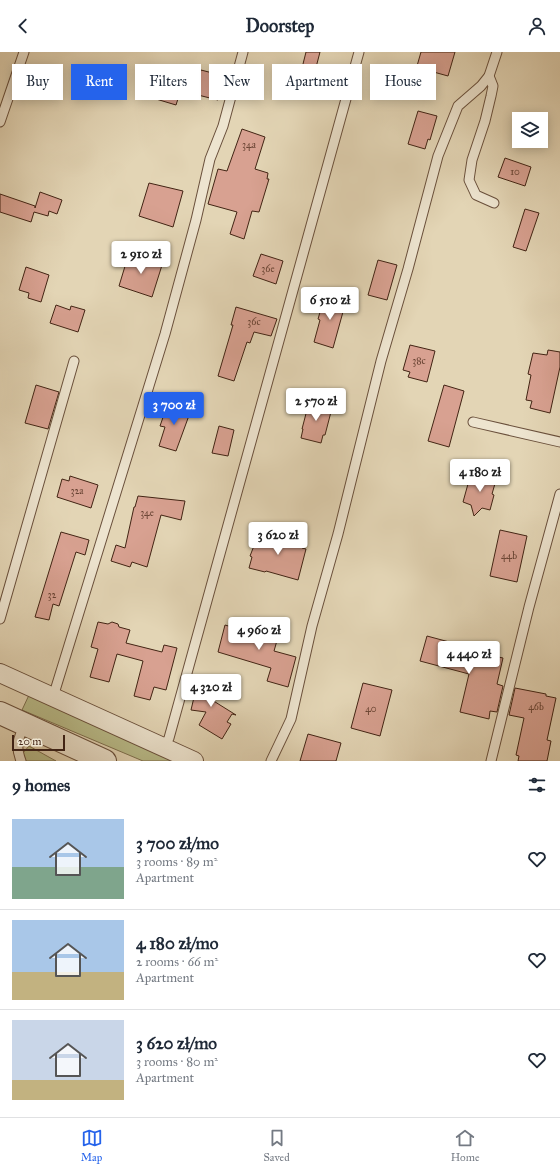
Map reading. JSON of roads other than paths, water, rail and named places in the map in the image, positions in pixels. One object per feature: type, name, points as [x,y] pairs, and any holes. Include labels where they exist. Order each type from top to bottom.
[{"type":"street","points":[[0,673],[194,761]]},
{"type":"street","points":[[0,713],[105,761]]},
{"type":"lane","points":[[0,122],[24,52]]},
{"type":"lane","points":[[52,697],[165,334],[196,220],[210,159],[223,126],[243,52]]},
{"type":"lane","points":[[164,748],[171,730],[359,52]]},
{"type":"lane","points":[[271,761],[291,719],[312,626],[338,534],[381,361],[408,269],[438,156],[458,106],[482,86],[489,76],[498,52]]},
{"type":"lane","points":[[489,76],[493,86],[485,121],[472,160],[469,180],[476,195],[494,203]]},
{"type":"lane","points":[[0,619],[74,361]]},
{"type":"lane","points":[[473,422],[560,442]]},
{"type":"lane","points":[[491,761],[529,607],[560,494]]},
{"type":"lane","points":[[13,761],[17,751],[18,736],[25,724]]},
{"type":"lane","points":[[17,751],[21,761]]}]
